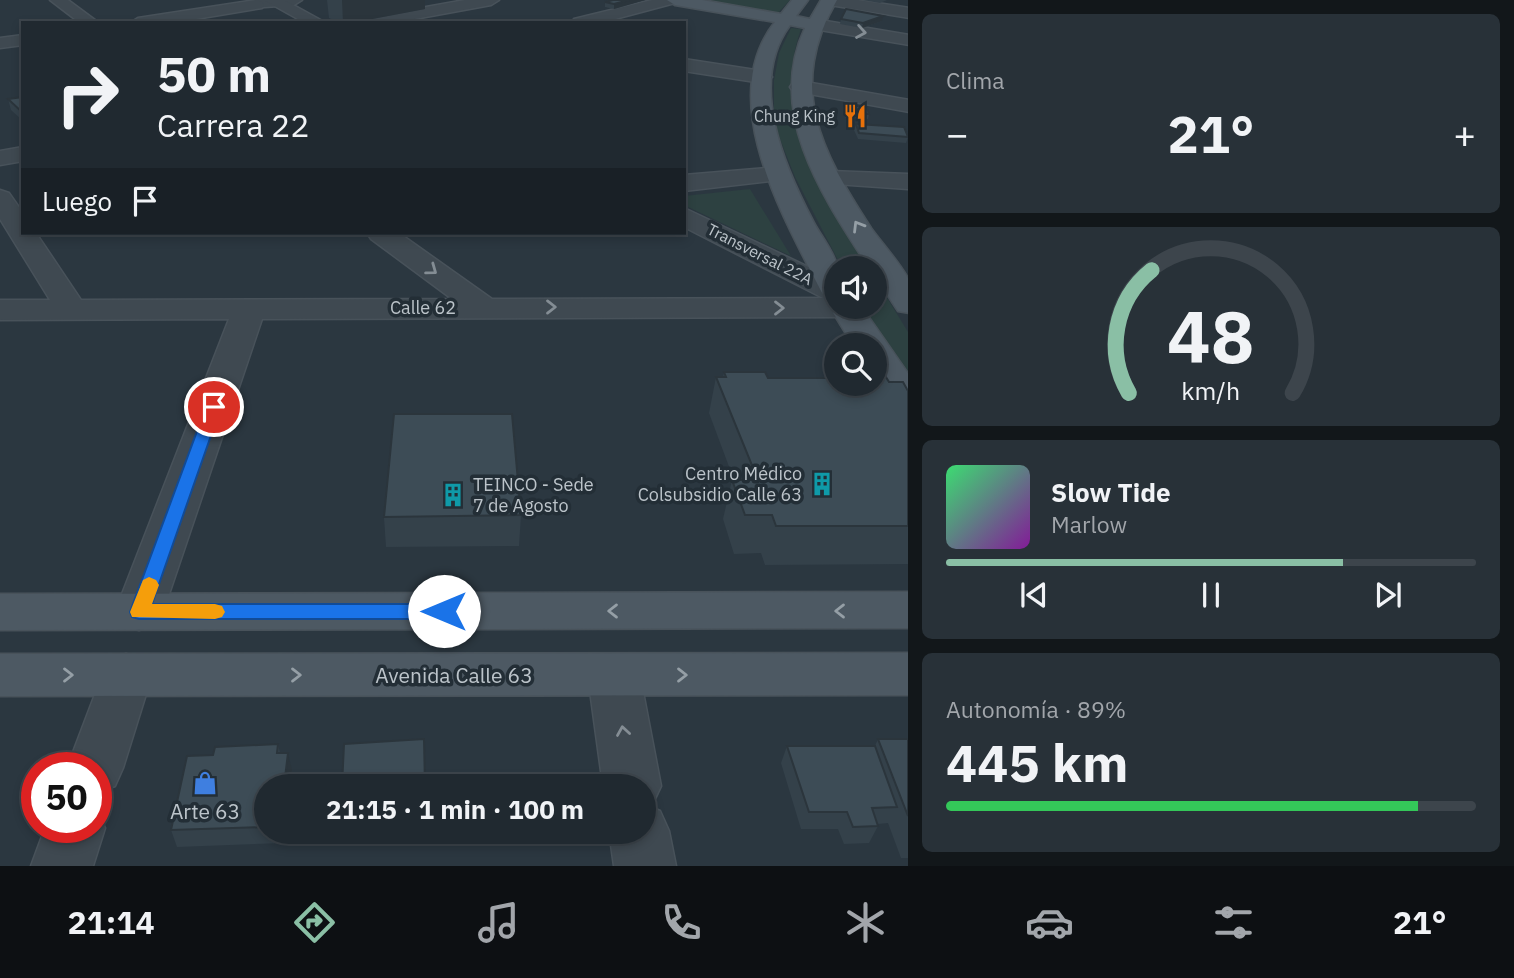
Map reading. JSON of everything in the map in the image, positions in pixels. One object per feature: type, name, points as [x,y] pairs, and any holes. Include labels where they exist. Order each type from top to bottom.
[{"type":"main road","points":[[800,0],[784,19],[766,57],[762,77],[762,118],[778,174],[824,265]]},
{"type":"main road","points":[[830,0],[814,24],[803,61],[800,87],[811,135],[830,178],[908,304]]},
{"type":"main road","points":[[679,1],[814,24]]},
{"type":"main road","points":[[887,370],[908,402]]},
{"type":"main road","points":[[0,612],[908,610]]},
{"type":"main road","name":"Avenida Calle 63","points":[[0,675],[908,674]]},
{"type":"street","points":[[58,0],[88,21]]},
{"type":"street","points":[[150,21],[263,2],[294,0]]},
{"type":"street","points":[[376,21],[491,0]]},
{"type":"street","points":[[830,0],[908,13]]},
{"type":"street","points":[[589,21],[679,1]]},
{"type":"street","points":[[620,21],[679,1]]},
{"type":"street","points":[[263,2],[288,21]]},
{"type":"street","points":[[263,2],[313,21]]},
{"type":"street","points":[[814,24],[908,40]]},
{"type":"street","points":[[0,43],[21,40]]},
{"type":"street","points":[[686,65],[762,77]]},
{"type":"street","points":[[800,87],[908,106]]},
{"type":"street","points":[[0,147],[21,142]]},
{"type":"street","points":[[0,158],[21,153]]},
{"type":"street","points":[[686,183],[778,174]]},
{"type":"street","points":[[830,178],[908,182]]},
{"type":"street","points":[[0,198],[21,231]]},
{"type":"street","name":"Transversal 22A","points":[[686,217],[824,290]]},
{"type":"street","points":[[24,235],[71,309]]},
{"type":"street","points":[[384,235],[483,307]]},
{"type":"street","name":"Calle 62","points":[[0,310],[483,307],[824,299]]},
{"type":"street","points":[[139,612],[249,309]]},
{"type":"street","points":[[100,752],[126,675]]},
{"type":"street","points":[[614,676],[630,774]]},
{"type":"street","points":[[62,866],[70,843]]},
{"type":"street","points":[[641,844],[645,866]]},
{"type":"green space","points":[[693,0],[790,0],[778,13]]},
{"type":"green space","points":[[791,28],[801,29],[793,63],[792,95],[797,125],[819,183],[862,256],[836,256],[795,177],[774,124],[774,80],[779,53]]},
{"type":"green space","points":[[750,189],[791,256],[686,206],[686,196]]},
{"type":"green space","points":[[887,298],[908,332],[908,383],[887,347],[887,333],[879,333],[871,319],[887,319]]},
{"type":"building","points":[[629,0],[614,4],[605,2]]},
{"type":"building","points":[[846,9],[883,16],[863,23],[841,19]]},
{"type":"building","points":[[21,97],[21,111],[8,99]]},
{"type":"building","points":[[844,103],[867,108],[869,114],[847,112]]},
{"type":"building","points":[[856,124],[904,127],[908,137],[859,133]]},
{"type":"building","name":"Centro Médico Colsubsidio Calle 63","points":[[724,372],[765,372],[768,378],[824,378],[824,396],[887,396],[887,379],[889,382],[903,382],[908,391],[908,526],[776,526],[772,515],[745,515],[732,480],[758,480],[716,377],[726,377]]},
{"type":"building","name":"TEINCO - Sede 7 de Agosto","points":[[394,414],[512,414],[521,515],[384,517]]},
{"type":"building","points":[[424,739],[425,774],[343,774],[344,744]]},
{"type":"building","points":[[878,739],[908,739],[908,816]]},
{"type":"building","points":[[278,744],[277,753],[288,753],[285,774],[254,774],[254,827],[171,830],[187,756],[213,755],[215,747]]},
{"type":"building","points":[[787,746],[875,746],[897,807],[872,808],[878,826],[853,827],[847,812],[809,812]]},
{"type":"slow traffic","points":[[149,585],[139,612],[215,612]]},
{"type":"place","name":"Chung King","points":[[855,116]]},
{"type":"place","name":"Centro Médico Colsubsidio Calle 63","points":[[822,484]]},
{"type":"place","name":"TEINCO - Sede 7 de Agosto","points":[[453,495]]},
{"type":"place","name":"Arte 63","points":[[205,783]]},
{"type":"route","points":[[214,407],[139,612],[444,611]]}]
